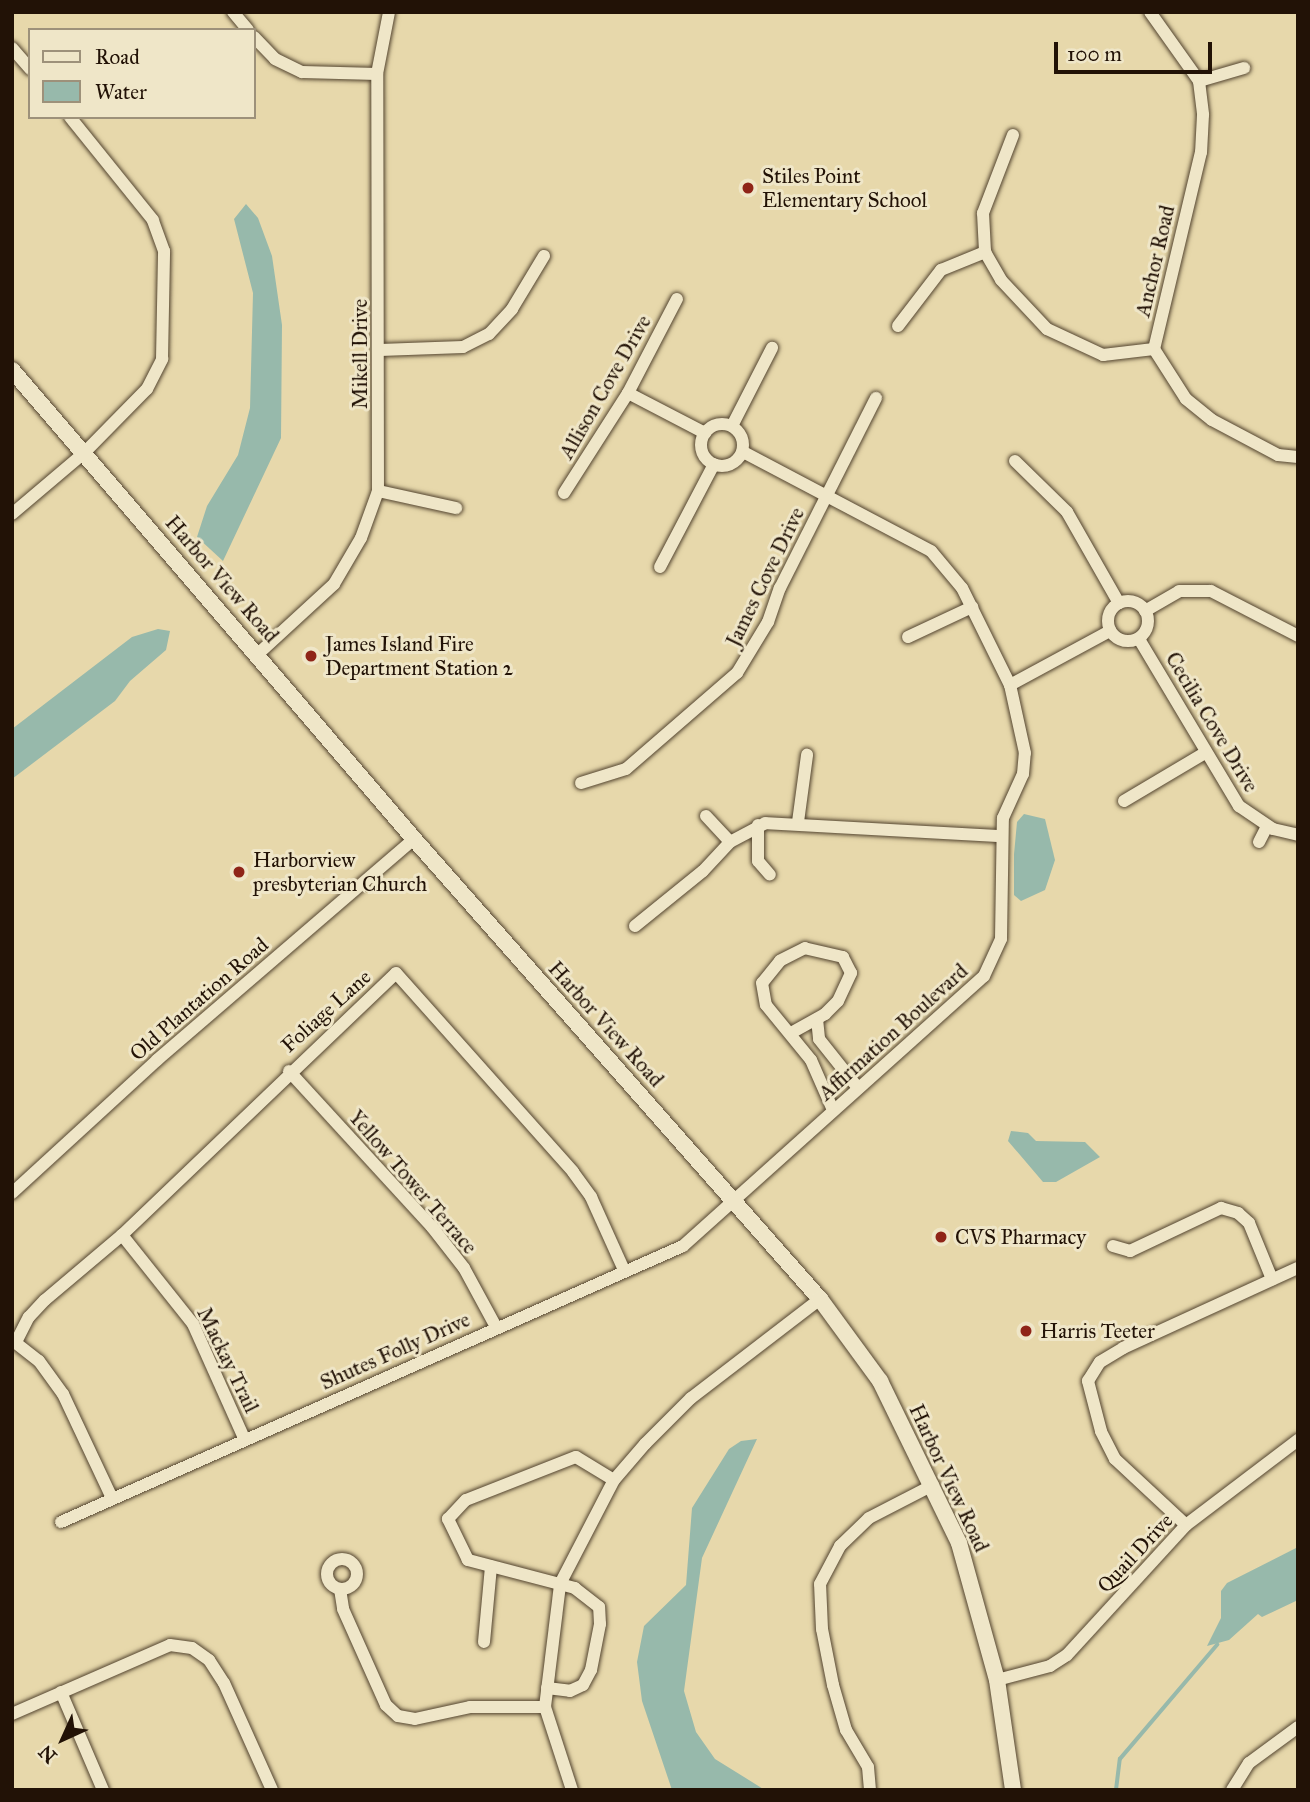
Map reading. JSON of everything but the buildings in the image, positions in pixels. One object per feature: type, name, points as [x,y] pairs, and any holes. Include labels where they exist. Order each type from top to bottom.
[{"type":"main road","name":"Harbor View Road","points":[[12,370],[259,653],[414,839],[820,1299],[880,1381],[933,1485],[959,1544],[997,1680],[1013,1790]]},
{"type":"street","points":[[233,12],[246,28]]},
{"type":"street","name":"Mikell Drive","points":[[259,653],[334,584],[361,538],[378,491],[380,350],[377,74],[389,12]]},
{"type":"street","points":[[1150,12],[1199,81],[1244,68]]},
{"type":"street","points":[[256,39],[275,59],[303,72],[377,74]]},
{"type":"street","points":[[12,48],[28,67]]},
{"type":"street","name":"Anchor Road","points":[[1199,81],[1200,152],[1154,349],[1186,398],[1213,420],[1278,455],[1298,457]]},
{"type":"street","points":[[12,514],[84,453],[148,389],[162,359],[164,251],[153,220],[72,119]]},
{"type":"street","points":[[1013,135],[983,213],[985,252],[1017,302],[1047,330],[1103,355],[1154,349]]},
{"type":"street","points":[[898,326],[941,270],[985,252]]},
{"type":"street","points":[[380,350],[463,346],[489,334],[512,309],[544,256]]},
{"type":"street","name":"Allison Cove Drive","points":[[564,494],[628,393],[677,299]]},
{"type":"street","points":[[732,426],[772,348]]},
{"type":"street","points":[[628,393],[705,433]]},
{"type":"street","name":"James Cove Drive","points":[[581,783],[626,769],[737,673],[763,632],[876,398]]},
{"type":"street","points":[[713,426],[732,426],[740,433],[743,452],[728,466],[714,464],[702,453],[705,433],[713,426]]},
{"type":"street","name":"Affirmation Boulevard","points":[[733,1199],[984,976],[995,958],[1001,939],[1003,818],[1023,774],[1025,753],[1010,685],[953,574],[931,551],[743,452]]},
{"type":"street","points":[[1015,461],[1072,508],[1119,603]]},
{"type":"street","points":[[660,567],[714,464]]},
{"type":"street","points":[[378,491],[456,508]]},
{"type":"street","points":[[1145,611],[1179,590],[1211,591],[1298,636]]},
{"type":"street","points":[[1133,602],[1145,611],[1147,629],[1139,639],[1123,641],[1110,631],[1109,615],[1119,603],[1133,602]]},
{"type":"street","points":[[908,637],[972,607]]},
{"type":"street","points":[[1010,685],[1110,631]]},
{"type":"street","name":"Cecilia Cove Drive","points":[[1139,639],[1240,806],[1267,826],[1298,835]]},
{"type":"street","points":[[1124,801],[1205,752]]},
{"type":"street","points":[[798,822],[807,755]]},
{"type":"street","points":[[706,816],[730,842]]},
{"type":"street","points":[[635,926],[703,871],[730,842],[758,825],[798,822],[1001,836]]},
{"type":"street","points":[[758,825],[758,861],[770,875]]},
{"type":"street","points":[[1259,842],[1267,826]]},
{"type":"street","name":"Old Plantation Road","points":[[12,1193],[157,1060],[414,839]]},
{"type":"street","points":[[791,1033],[817,1019],[838,1001],[850,973],[843,957],[805,948],[780,961],[762,984],[766,1005],[811,1060],[833,1110]]},
{"type":"street","name":"Foliage Lane","points":[[14,1341],[37,1308],[122,1235],[289,1071],[396,973],[573,1172],[590,1197],[624,1270]]},
{"type":"street","points":[[817,1019],[818,1040],[858,1088]]},
{"type":"street","name":"Yellow Tower Terrace","points":[[289,1071],[432,1227],[464,1268],[496,1327]]},
{"type":"street","name":"Shutes Folly Drive","points":[[61,1522],[244,1438],[682,1246],[733,1199]]},
{"type":"street","points":[[1113,1245],[1130,1251],[1221,1208],[1238,1213],[1249,1223],[1272,1279]]},
{"type":"street","name":"Mackay Trail","points":[[122,1235],[193,1324],[244,1438]]},
{"type":"street","points":[[1186,1525],[1115,1459],[1101,1431],[1088,1381],[1100,1362],[1123,1348],[1298,1268]]},
{"type":"street","points":[[572,1790],[545,1707],[560,1584],[614,1480],[691,1398],[820,1299]]},
{"type":"street","points":[[14,1341],[39,1361],[63,1394],[112,1497]]},
{"type":"street","name":"Quail Drive","points":[[997,1680],[1050,1666],[1067,1655],[1186,1525],[1298,1440]]},
{"type":"street","points":[[547,1688],[570,1690],[583,1685],[591,1670],[600,1624],[598,1607],[587,1594],[560,1584],[468,1560],[448,1519],[466,1500],[576,1457],[614,1480]]},
{"type":"street","points":[[870,1790],[868,1767],[846,1730],[833,1685],[821,1629],[820,1584],[840,1546],[869,1518],[933,1485]]},
{"type":"street","points":[[484,1642],[491,1566]]},
{"type":"street","points":[[340,1589],[342,1609],[386,1705],[398,1716],[415,1719],[470,1707],[545,1707]]},
{"type":"street","points":[[12,1714],[170,1645],[192,1648],[209,1660],[224,1683],[272,1790]]},
{"type":"street","points":[[61,1692],[103,1790]]},
{"type":"street","points":[[1232,1790],[1248,1763],[1298,1727]]},
{"type":"water","points":[[246,204],[258,218],[272,256],[282,325],[281,438],[223,561],[197,537],[207,506],[238,455],[250,408],[253,293],[234,219]]},
{"type":"water","points":[[158,629],[170,631],[166,650],[130,681],[115,701],[12,779],[12,729],[132,637]]},
{"type":"water","points":[[1024,814],[1045,819],[1055,860],[1045,890],[1021,901],[1014,895],[1014,854],[1017,822]]},
{"type":"water","points":[[1011,1131],[1028,1133],[1036,1141],[1085,1142],[1100,1157],[1056,1182],[1043,1182],[1008,1141]]},
{"type":"water","points":[[757,1439],[702,1558],[684,1691],[696,1732],[715,1759],[765,1790],[672,1790],[642,1701],[637,1662],[644,1626],[686,1585],[692,1508],[729,1449],[741,1441]]},
{"type":"water","points":[[1298,1547],[1298,1600],[1262,1617],[1258,1614],[1229,1640],[1207,1646],[1221,1618],[1221,1591],[1227,1583]]},
{"type":"waterway","points":[[1116,1790],[1120,1759],[1217,1645]]},
{"type":"place","name":"Stiles Point Elementary School","points":[[748,188]]},
{"type":"place","name":"James Island Fire Department Station 2","points":[[311,656]]},
{"type":"place","name":"Harborview presbyterian Church","points":[[239,872]]},
{"type":"place","name":"CVS Pharmacy","points":[[941,1237]]},
{"type":"place","name":"Harris Teeter","points":[[1026,1331]]}]
